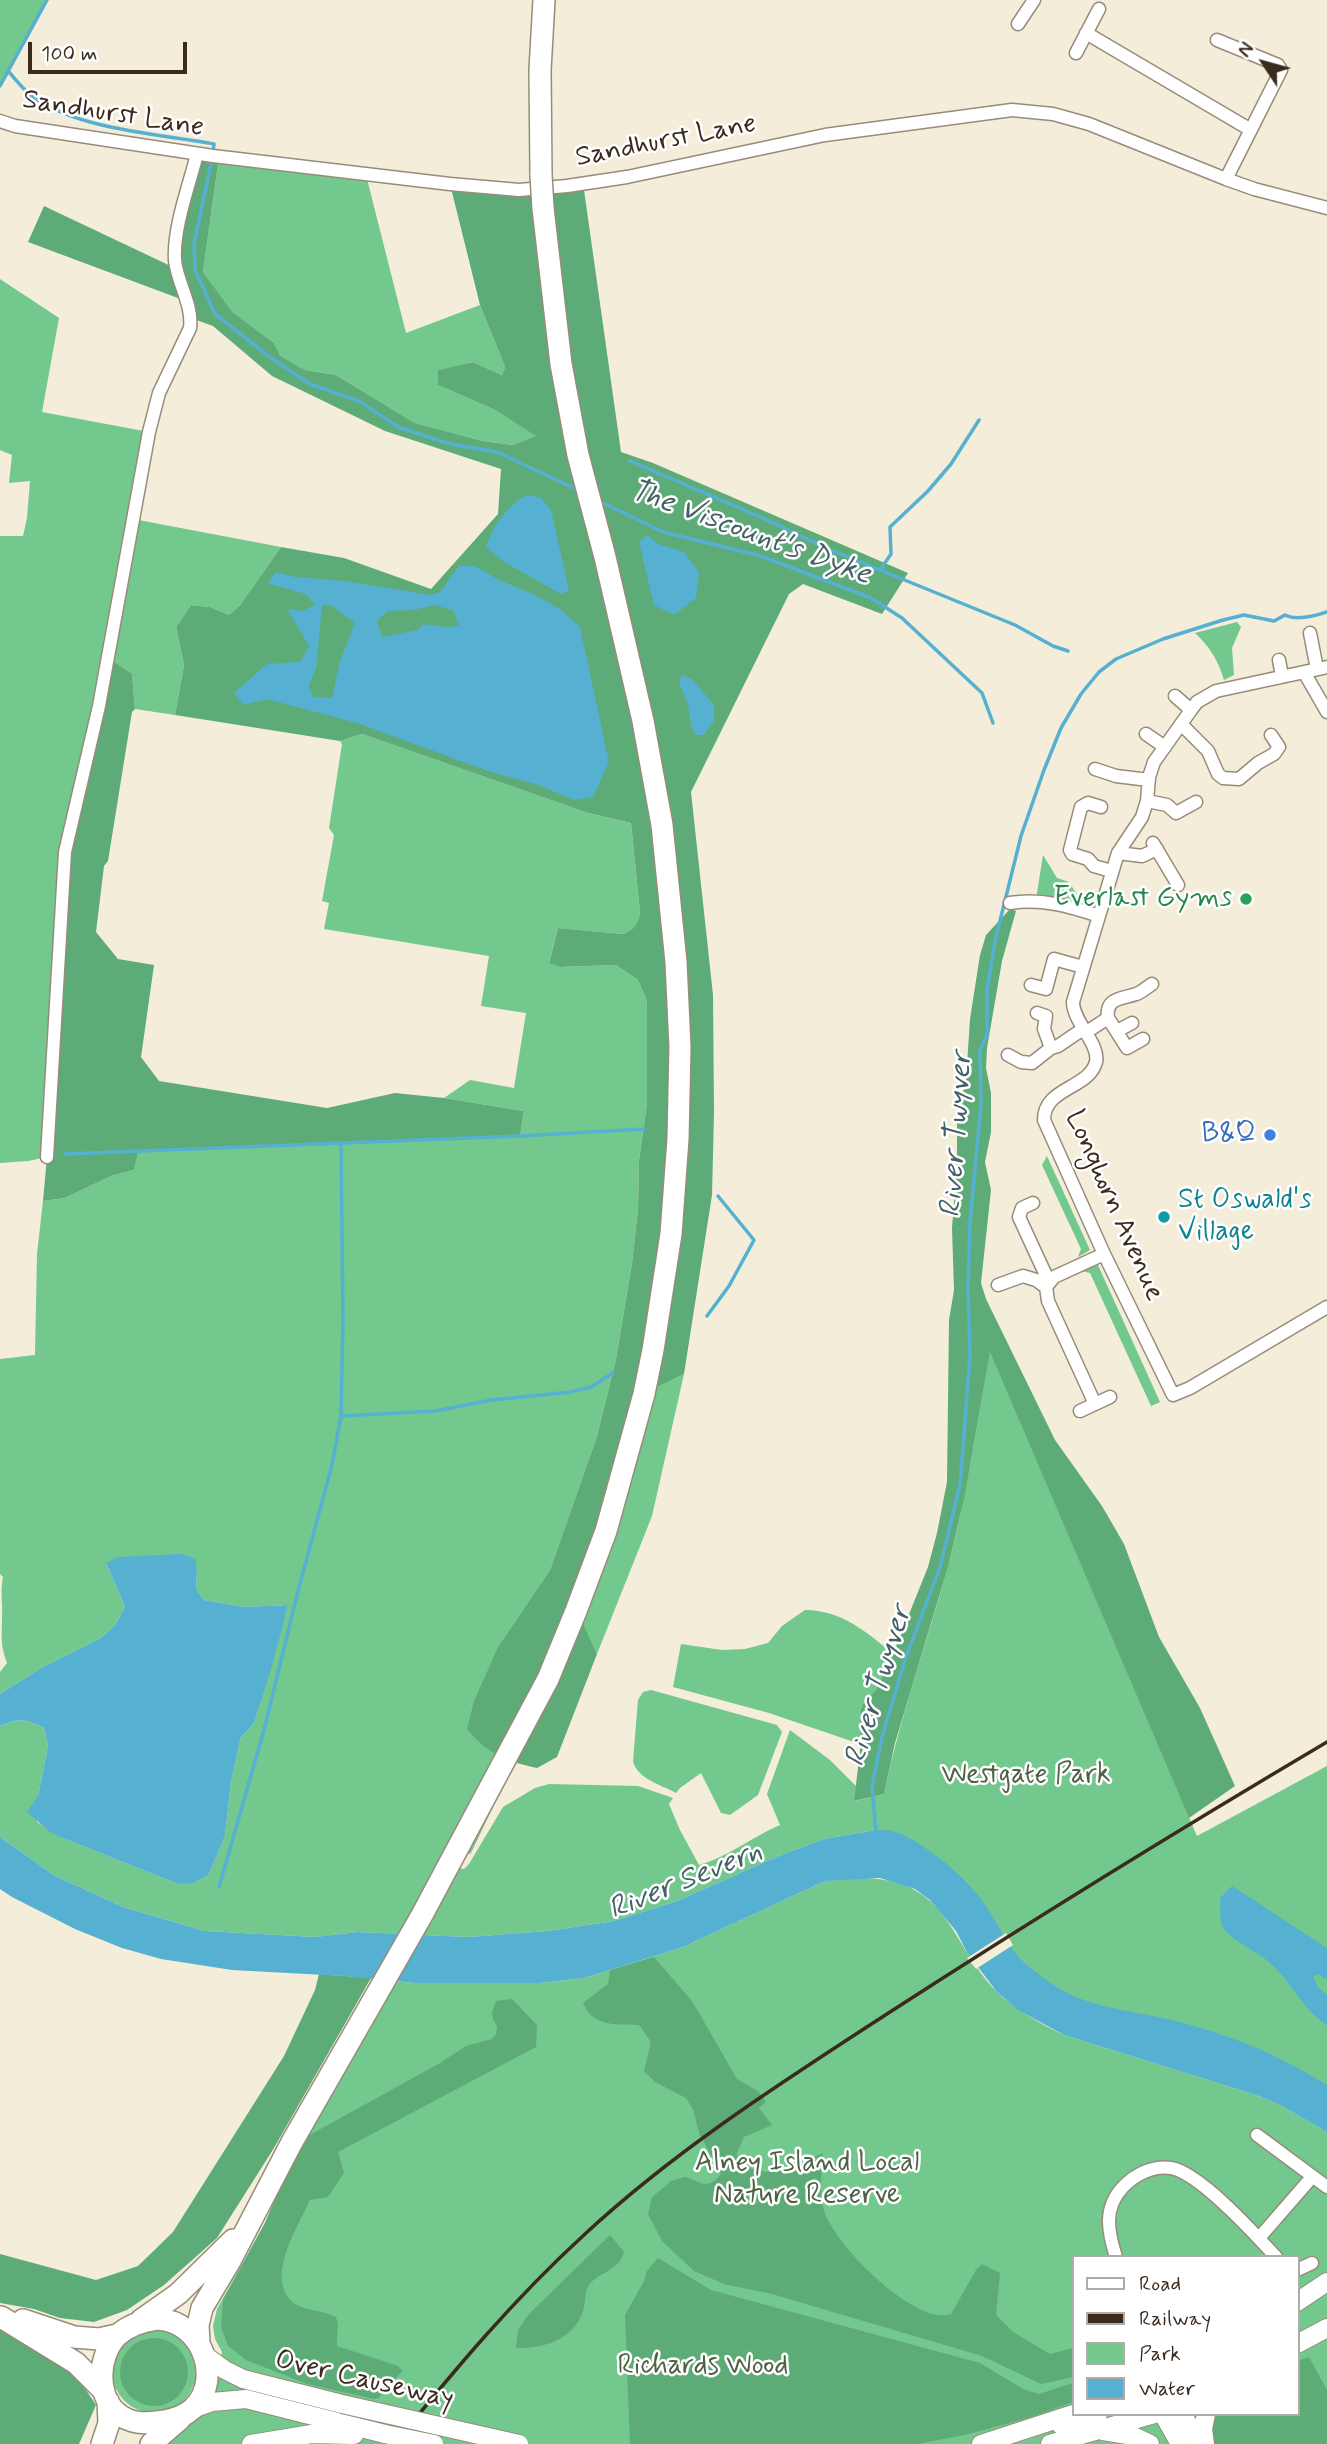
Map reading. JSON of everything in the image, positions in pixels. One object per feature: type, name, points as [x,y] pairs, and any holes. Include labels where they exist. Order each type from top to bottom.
[{"type":"highway","points":[[151,2444],[189,2411],[204,2389],[206,2366],[198,2325],[202,2308],[292,2143],[422,1916],[548,1679],[606,1531],[644,1394],[671,1234],[678,1139],[680,1047],[676,962],[662,825],[643,721],[578,455],[561,364],[541,175],[540,70],[544,0]]},
{"type":"highway","points":[[1,2317],[25,2320],[74,2337],[99,2339],[117,2335],[139,2322],[197,2277],[249,2223]]},
{"type":"highway","points":[[1,2317],[76,2363],[106,2396],[117,2413],[134,2422],[163,2421],[189,2411]]},
{"type":"highway","points":[[139,2322],[169,2319],[188,2330],[201,2348]]},
{"type":"highway","points":[[102,2444],[109,2423],[103,2364],[107,2350],[117,2335]]},
{"type":"main road","points":[[1299,2301],[1327,2282]]},
{"type":"main road","points":[[1299,2343],[1327,2328]]},
{"type":"main road","name":"Over Causeway","points":[[201,2348],[225,2370],[243,2379],[519,2444]]},
{"type":"main road","name":"Over Causeway","points":[[189,2411],[212,2402],[246,2399],[337,2429],[385,2434],[435,2444]]},
{"type":"main road","points":[[981,2444],[1072,2413]]},
{"type":"main road","points":[[1013,2434],[1140,2416]]},
{"type":"main road","points":[[1164,2416],[1180,2444]]},
{"type":"main road","points":[[1183,2416],[1203,2444]]},
{"type":"main road","points":[[1203,2444],[1206,2416]]},
{"type":"main road","points":[[1049,2444],[1099,2422],[1150,2444]]},
{"type":"main road","points":[[251,2444],[337,2429]]},
{"type":"street","points":[[1018,24],[1034,0]]},
{"type":"street","points":[[1076,53],[1099,9]]},
{"type":"street","points":[[1086,33],[1251,130]]},
{"type":"street","points":[[1217,40],[1278,65],[1282,70],[1226,179]]},
{"type":"street","name":"Sandhurst Lane","points":[[0,121],[15,126],[197,154],[519,190],[626,177],[825,135],[1012,110],[1053,114],[1107,130],[1226,179],[1327,208]]},
{"type":"street","points":[[47,1157],[65,852],[99,706],[149,432],[159,393],[190,328],[191,318],[175,261],[177,236],[197,154]]},
{"type":"street","points":[[1310,633],[1327,712]]},
{"type":"street","points":[[1279,660],[1282,676]]},
{"type":"street","name":"Longhorn Avenue","points":[[1316,669],[1216,691],[1198,702],[1191,710],[1154,762],[1142,817],[1118,853],[1111,872],[1073,1009],[1097,1055],[1096,1064],[1091,1073],[1051,1100],[1044,1111],[1044,1119],[1104,1254],[1173,1395],[1190,1388],[1327,1307]]},
{"type":"street","points":[[1175,696],[1191,710]]},
{"type":"street","points":[[1181,724],[1208,751],[1218,774],[1223,778],[1239,779],[1274,754],[1279,747],[1271,735]]},
{"type":"street","points":[[1146,734],[1165,747]]},
{"type":"street","points":[[1095,769],[1116,776],[1149,780]]},
{"type":"street","points":[[1147,801],[1167,805],[1176,813],[1196,802]]},
{"type":"street","points":[[1101,807],[1088,803],[1081,807],[1070,850],[1072,854],[1088,859],[1094,866],[1111,872]]},
{"type":"street","points":[[1118,853],[1142,856],[1155,846],[1178,885]]},
{"type":"street","points":[[1010,903],[1051,902],[1099,916]]},
{"type":"street","points":[[1031,985],[1046,989],[1054,959],[1083,967]]},
{"type":"street","points":[[1143,1039],[1127,1048],[1108,1018],[1107,1011],[1111,1004],[1123,996],[1136,994],[1152,984]]},
{"type":"street","points":[[1037,1013],[1045,1016],[1044,1030],[1051,1048]]},
{"type":"street","points":[[1008,1055],[1021,1062],[1032,1063],[1051,1048],[1108,1018]]},
{"type":"street","points":[[1117,1031],[1132,1023]]},
{"type":"street","points":[[1033,1203],[1022,1208],[1019,1217],[1048,1285],[1048,1301],[1095,1404]]},
{"type":"street","points":[[1048,1285],[1054,1277],[1104,1254]]},
{"type":"street","points":[[998,1285],[1023,1276],[1048,1285]]},
{"type":"street","points":[[1080,1411],[1110,1397]]},
{"type":"street","points":[[1257,2135],[1327,2187]]},
{"type":"street","points":[[1115,2255],[1109,2236],[1108,2213],[1116,2194],[1130,2180],[1150,2169],[1171,2168],[1190,2176],[1274,2255]]},
{"type":"street","points":[[1259,2238],[1312,2176]]},
{"type":"street","points":[[1299,2269],[1312,2263]]},
{"type":"green space","points":[[0,0],[47,0],[0,86]]},
{"type":"green space","points":[[197,154],[219,157],[203,272],[232,312],[274,343],[280,356],[305,370],[336,375],[415,423],[483,441],[513,445],[536,436],[495,410],[438,385],[438,370],[473,362],[502,375],[505,367],[480,305],[450,184],[519,190],[583,183],[621,452],[653,463],[908,573],[882,614],[803,584],[789,594],[691,792],[713,995],[714,1113],[712,1195],[684,1374],[644,1394],[577,1611],[597,1654],[557,1757],[537,1768],[498,1755],[482,1745],[467,1729],[474,1701],[499,1645],[550,1570],[597,1436],[616,1359],[638,1209],[639,1160],[647,1104],[647,1001],[638,980],[616,965],[560,967],[549,963],[558,928],[623,934],[637,923],[640,912],[631,823],[588,813],[362,734],[340,741],[175,715],[184,665],[176,627],[191,605],[210,607],[229,615],[240,605],[281,547],[344,558],[431,589],[498,514],[501,469],[385,431],[272,376],[213,326],[191,318],[186,301],[28,242],[44,206],[177,269],[175,261]]},
{"type":"green space","points":[[219,157],[366,175],[406,333],[480,305],[505,367],[502,375],[473,362],[439,370],[438,385],[495,410],[537,436],[513,445],[483,441],[415,423],[336,375],[305,370],[279,356],[274,343],[231,312],[203,272]]},
{"type":"green space","points":[[0,279],[59,318],[42,412],[149,432],[133,519],[281,547],[240,605],[229,615],[210,607],[191,605],[176,627],[184,665],[175,715],[135,709],[132,674],[47,1157],[0,1163],[0,536],[23,536],[30,481],[9,483],[12,455],[0,450]]},
{"type":"green space","points":[[1237,622],[1241,627],[1232,648],[1234,675],[1224,680],[1213,654],[1195,633]]},
{"type":"green space","points":[[108,658],[132,674],[135,709],[132,712],[108,861],[104,866],[96,932],[118,959],[154,965],[141,1057],[159,1081],[327,1108],[395,1093],[444,1098],[524,1111],[520,1136],[138,1151],[134,1170],[111,1176],[65,1198],[43,1201],[66,849]]},
{"type":"green space","name":"Westgate Park","points":[[362,734],[588,813],[631,823],[640,912],[635,926],[623,934],[558,928],[549,962],[560,967],[616,965],[638,980],[647,1001],[647,1104],[639,1160],[638,1209],[616,1359],[597,1436],[550,1570],[499,1645],[498,1780],[504,1784],[471,1853],[466,1855],[458,1851],[458,1868],[464,1869],[469,1864],[503,1807],[535,1788],[549,1784],[638,1786],[673,1798],[669,1804],[699,1865],[710,1861],[780,1825],[767,1794],[790,1730],[830,1760],[856,1786],[855,1801],[884,1794],[898,1736],[955,1540],[990,1351],[1197,1836],[1327,1766],[1327,2109],[1054,2007],[876,1830],[824,1839],[677,1901],[614,1921],[548,1931],[468,1937],[357,1932],[315,1937],[205,1931],[126,1908],[55,1876],[0,1837],[0,1726],[27,1721],[44,1728],[48,1746],[38,1796],[37,1822],[65,1839],[178,1884],[209,1874],[225,1836],[231,1782],[241,1737],[253,1725],[288,1605],[243,1607],[204,1600],[196,1589],[197,1572],[106,1563],[125,1607],[115,1625],[101,1638],[41,1668],[0,1694],[0,1672],[7,1663],[2,1640],[3,1577],[0,1574],[0,1359],[35,1355],[37,1254],[43,1201],[65,1198],[111,1176],[134,1170],[137,1151],[520,1136],[524,1111],[444,1098],[470,1080],[514,1088],[526,1013],[481,1006],[489,956],[324,929],[329,903],[322,901],[334,835],[329,828],[342,744],[340,741]]},
{"type":"green space","points":[[1043,855],[1057,878],[1069,882],[1081,901],[1079,906],[1036,899]]},
{"type":"green space","points":[[1010,909],[1016,911],[1002,961],[987,1048],[991,1132],[985,1162],[991,1190],[981,1283],[986,1299],[1055,1440],[1102,1506],[1124,1544],[1159,1637],[1200,1708],[1235,1786],[1189,1818],[990,1352],[965,1495],[948,1567],[895,1743],[884,1794],[854,1801],[860,1751],[861,1710],[877,1688],[893,1654],[928,1567],[947,1482],[949,1320],[954,1290],[952,1228],[957,1163],[957,1115],[966,1080],[970,1019],[980,955],[986,935]]},
{"type":"green space","points":[[1047,1156],[1090,1250],[1078,1257],[1081,1249],[1042,1165]]},
{"type":"green space","points":[[1097,1263],[1160,1402],[1151,1406],[1090,1273],[1081,1271]]},
{"type":"green space","points":[[684,1374],[652,1516],[597,1654],[576,1611],[644,1394]]},
{"type":"green space","points":[[805,1610],[842,1618],[863,1630],[893,1654],[877,1688],[863,1704],[860,1744],[769,1713],[673,1687],[681,1644],[722,1650],[745,1649],[768,1643],[782,1626]]},
{"type":"green space","points":[[651,1690],[777,1725],[782,1732],[758,1795],[730,1815],[721,1813],[701,1773],[676,1793],[639,1772],[633,1761],[638,1700],[643,1692]]},
{"type":"green space","name":"Alney Island Local Nature Reserve","points":[[859,1878],[889,1881],[911,1888],[929,1900],[943,1915],[996,1991],[1037,2021],[1064,2035],[1256,2095],[1278,2104],[1327,2132],[1327,2444],[161,2444],[206,2412],[222,2352],[215,2339],[213,2326],[217,2309],[265,2223],[282,2183],[393,1981],[540,1983],[584,1978],[683,1947],[825,1881]]},
{"type":"green space","points":[[654,1957],[692,2001],[737,2079],[758,2091],[766,2102],[759,2108],[772,2125],[744,2137],[737,2153],[739,2166],[766,2172],[795,2165],[823,2153],[821,2193],[829,2222],[841,2240],[876,2278],[917,2308],[935,2315],[951,2314],[982,2264],[1000,2273],[996,2315],[1013,2332],[1050,2354],[1072,2348],[1072,2377],[1041,2384],[982,2356],[772,2294],[724,2284],[694,2271],[662,2241],[648,2214],[652,2197],[671,2181],[685,2177],[708,2184],[721,2174],[699,2133],[693,2109],[686,2098],[655,2082],[644,2071],[651,2042],[639,2025],[607,2023],[587,2011],[583,2003],[608,1984],[610,1970]]},
{"type":"green space","points":[[319,1974],[371,1978],[274,2148],[217,2238],[164,2285],[127,2310],[94,2322],[60,2318],[34,2309],[0,2303],[0,2254],[96,2280],[138,2266],[173,2232],[284,2056],[315,1990]]},
{"type":"green space","points":[[512,1999],[537,2025],[536,2047],[338,2152],[344,2173],[328,2197],[310,2200],[286,2253],[282,2281],[286,2293],[295,2304],[336,2317],[337,2346],[398,2366],[403,2371],[379,2398],[374,2399],[307,2384],[246,2360],[228,2346],[221,2327],[223,2300],[265,2223],[306,2137],[466,2046],[492,2039],[497,2027],[492,2012],[496,2001]]},
{"type":"green space","points":[[610,2235],[624,2252],[622,2258],[589,2285],[583,2311],[572,2329],[556,2341],[516,2348],[518,2330],[529,2314]]},
{"type":"green space","name":"Richards Wood","points":[[658,2258],[711,2290],[980,2363],[1023,2389],[1039,2394],[1072,2383],[1072,2402],[969,2434],[918,2444],[630,2444],[625,2315],[647,2271]]},
{"type":"green space","points":[[0,2328],[78,2378],[96,2405],[79,2444],[0,2444]]},
{"type":"green space","points":[[154,2329],[170,2332],[189,2348],[196,2371],[193,2387],[177,2406],[154,2413],[138,2410],[119,2394],[112,2371],[115,2355],[131,2336]]},
{"type":"green space","points":[[147,2338],[161,2338],[173,2343],[183,2353],[188,2372],[183,2391],[173,2401],[161,2406],[147,2406],[135,2401],[125,2391],[120,2379],[120,2365],[125,2353],[135,2343]]},
{"type":"green space","points":[[1309,2357],[1327,2390],[1327,2444],[1213,2444],[1211,2433],[1214,2416],[1299,2416],[1299,2360]]},
{"type":"water","points":[[528,495],[541,498],[551,510],[569,590],[561,594],[504,562],[486,547],[502,516]]},
{"type":"water","points":[[647,535],[658,544],[684,552],[699,572],[696,598],[674,615],[654,605],[639,542]]},
{"type":"water","points":[[459,566],[475,566],[560,609],[580,627],[609,762],[593,797],[574,800],[539,785],[491,772],[360,724],[267,699],[243,705],[234,693],[267,664],[300,662],[309,646],[287,609],[302,611],[315,605],[306,594],[267,583],[276,572],[295,577],[345,581],[431,595],[440,592]],"holes":[[[322,605],[332,606],[355,623],[339,664],[332,698],[313,697],[309,686],[316,668]],[[435,605],[454,611],[459,626],[424,624],[417,630],[382,637],[377,621],[387,611],[413,610]]]},
{"type":"water","points":[[682,675],[693,680],[714,705],[714,721],[704,735],[697,735],[692,729],[688,705],[679,682]]},
{"type":"water","points":[[182,1554],[195,1559],[196,1589],[204,1600],[243,1607],[288,1605],[253,1725],[241,1737],[231,1782],[225,1836],[209,1874],[193,1883],[178,1884],[50,1832],[27,1812],[38,1796],[48,1746],[44,1728],[22,1721],[0,1726],[0,1694],[41,1668],[101,1638],[115,1625],[125,1607],[106,1563],[118,1557]]},
{"type":"water","points":[[876,1830],[904,1835],[955,1871],[976,1892],[1017,1955],[1033,1970],[1066,1992],[1104,2006],[1174,2021],[1225,2036],[1260,2049],[1327,2085],[1327,2132],[1278,2104],[1256,2095],[1064,2035],[1018,2010],[997,1992],[968,1954],[956,1931],[930,1900],[915,1889],[880,1878],[825,1881],[683,1947],[584,1978],[540,1983],[415,1983],[232,1970],[161,1959],[122,1948],[75,1929],[0,1889],[0,1837],[55,1876],[126,1908],[205,1931],[315,1937],[357,1932],[468,1937],[548,1931],[614,1921],[677,1901],[824,1839]]},
{"type":"water","points":[[1232,1886],[1327,1948],[1327,1979],[1317,1974],[1313,1977],[1318,1987],[1327,1995],[1327,2025],[1310,2011],[1269,1962],[1237,1940],[1222,1925],[1220,1898]]},
{"type":"pier","points":[[1006,1933],[1013,1945],[976,1969],[967,1958]]},
{"type":"waterway","points":[[0,86],[47,0]]},
{"type":"waterway","name":"The Viscount's Dyke","points":[[9,72],[32,96],[76,118],[122,129],[214,144],[213,151]]},
{"type":"waterway","name":"The Viscount's Dyke","points":[[212,159],[194,244],[195,270],[215,314],[275,361],[310,384],[359,401],[398,427],[450,444],[497,452],[578,490]]},
{"type":"waterway","points":[[880,570],[891,554],[890,527],[928,491],[951,464],[979,420]]},
{"type":"waterway","points":[[630,461],[826,548],[1015,625],[1053,646],[1068,651]]},
{"type":"waterway","name":"The Viscount's Dyke","points":[[597,500],[663,532],[761,556],[871,598],[902,618],[982,693],[993,723]]},
{"type":"waterway","name":"River Twyver","points":[[876,1832],[872,1787],[882,1737],[905,1660],[940,1567],[960,1485],[970,1355],[970,1222],[981,1104],[980,1050],[987,1035],[987,991],[995,941],[1021,836],[1044,770],[1061,728],[1081,694],[1099,672],[1116,659],[1163,639],[1244,615],[1274,621],[1285,615],[1300,618],[1327,612]]},
{"type":"waterway","points":[[65,1154],[644,1129]]},
{"type":"waterway","points":[[341,1143],[341,1416]]},
{"type":"waterway","points":[[707,1316],[729,1286],[754,1240],[718,1196]]},
{"type":"waterway","points":[[219,1887],[264,1730],[332,1465],[341,1416],[435,1411],[492,1400],[570,1392],[591,1387],[613,1373]]},
{"type":"railway","points":[[395,2444],[463,2362],[534,2283],[620,2203],[694,2144],[771,2090],[944,1977],[1327,1742]]},
{"type":"place","name":"Everlast Gyms","points":[[1246,899]]},
{"type":"place","name":"B&Q","points":[[1270,1135]]},
{"type":"place","name":"St Oswald's Village","points":[[1164,1217]]},
{"type":"water label","name":"River Severn","points":[[686,1882]]}]
